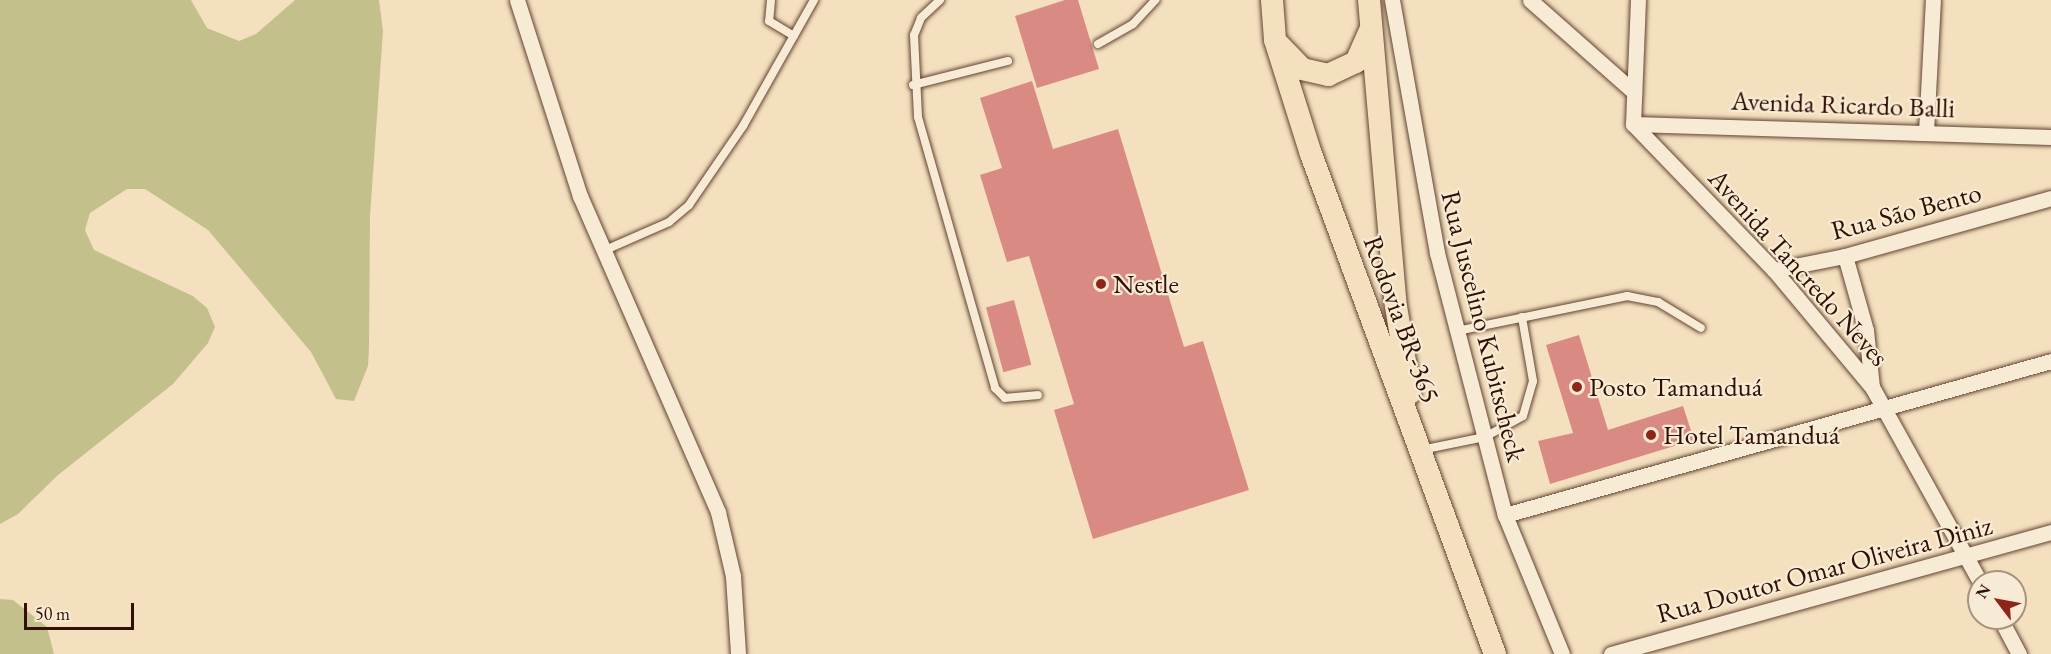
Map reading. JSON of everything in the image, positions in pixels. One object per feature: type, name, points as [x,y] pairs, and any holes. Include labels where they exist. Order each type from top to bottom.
[{"type":"main road","name":"Rodovia BR-365","points":[[1272,0],[1275,40],[1311,154],[1495,654]]},
{"type":"main road","points":[[1369,0],[1395,300],[1420,450]]},
{"type":"main road","points":[[1275,40],[1302,69],[1328,75],[1356,62],[1371,26]]},
{"type":"street","points":[[517,0],[580,196],[718,512],[733,576],[738,654]]},
{"type":"street","name":"Rua Juscelino Kubitscheck","points":[[1392,0],[1415,147],[1457,331],[1505,515],[1562,654]]},
{"type":"street","points":[[1530,0],[1634,92]]},
{"type":"street","points":[[1632,124],[1638,0]]},
{"type":"street","points":[[1926,132],[1933,0]]},
{"type":"street","name":"Avenida Ricardo Balli","points":[[1632,124],[2051,137]]},
{"type":"street","name":"Avenida Tancredo Neves","points":[[1632,124],[1774,270],[1872,387],[1885,405],[1974,570]]},
{"type":"street","name":"Rua São Bento","points":[[1774,270],[1845,256],[2051,198]]},
{"type":"street","points":[[1845,256],[1868,339],[1872,387]]},
{"type":"street","points":[[1505,515],[1885,405],[2051,361]]},
{"type":"street","name":"Rua Doutor Omar Oliveira Diniz","points":[[1611,654],[2051,532]]},
{"type":"street","points":[[2006,630],[2019,654]]},
{"type":"lane","points":[[771,0],[769,21],[794,36]]},
{"type":"lane","points":[[603,251],[669,222],[689,205],[743,126],[814,0]]},
{"type":"lane","points":[[940,0],[921,18],[914,35],[914,85],[918,117],[995,388],[1005,398],[1038,395]]},
{"type":"lane","points":[[1098,44],[1133,24],[1155,0]]},
{"type":"lane","points":[[914,85],[1008,61]]},
{"type":"lane","points":[[1457,331],[1627,296],[1658,302],[1701,328]]},
{"type":"lane","points":[[1420,450],[1485,437],[1513,426],[1532,396],[1522,317]]},
{"type":"shaded area","points":[[0,0],[191,0],[207,28],[239,41],[256,34],[295,0],[379,0],[383,31],[370,216],[368,366],[354,401],[336,399],[311,352],[208,230],[145,189],[127,189],[90,213],[85,230],[94,250],[193,296],[207,308],[215,327],[208,343],[173,384],[58,475],[18,514],[0,524]]},
{"type":"shaded area","points":[[0,599],[13,600],[47,627],[54,654],[0,654]]},
{"type":"building","points":[[1065,0],[1078,0],[1099,69],[1037,88],[1015,16]]},
{"type":"building","name":"Nestle","points":[[1032,81],[1053,149],[1118,129],[1184,347],[1203,341],[1249,490],[1093,539],[1054,410],[1074,404],[1029,256],[1007,262],[980,175],[1002,168],[980,98]]},
{"type":"building","points":[[1014,300],[1031,365],[1003,372],[986,308]]},
{"type":"building","points":[[1579,335],[1608,430],[1683,406],[1694,440],[1550,484],[1538,441],[1573,433],[1546,345]]},
{"type":"place","name":"Nestle","points":[[1101,284]]},
{"type":"place","name":"Posto Tamanduá","points":[[1577,387]]},
{"type":"place","name":"Hotel Tamanduá","points":[[1651,435]]}]
